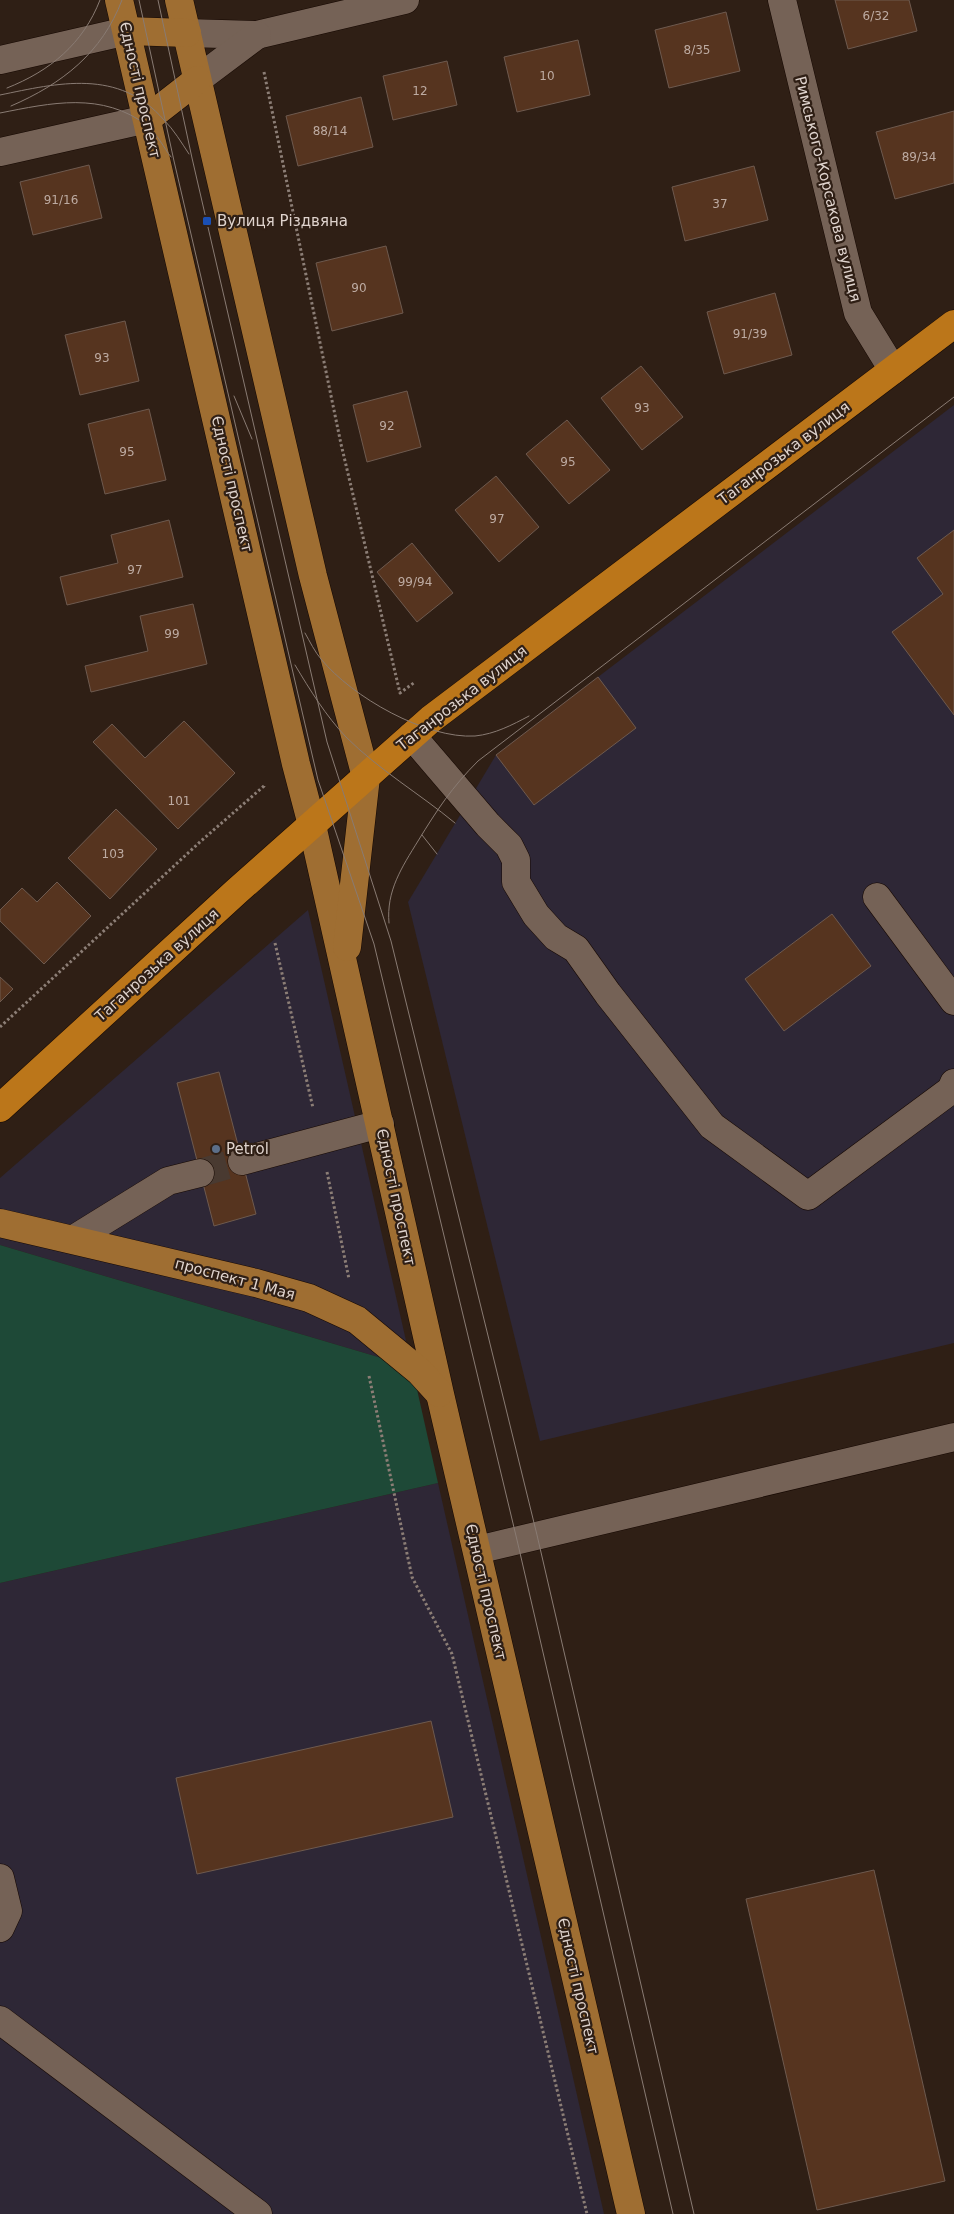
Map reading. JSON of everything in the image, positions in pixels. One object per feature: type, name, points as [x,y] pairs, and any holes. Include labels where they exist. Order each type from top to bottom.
[{"type":"highway","name":"Таганрозька вулиця","points":[[0,1108],[412,736],[954,324]]},
{"type":"main road","name":"Єдності проспект","points":[[119,0],[296,764],[312,825],[440,1394],[632,2214]]},
{"type":"main road","name":"Єдності проспект","points":[[179,0],[313,576],[366,777],[344,968]]},
{"type":"main road","points":[[127,31],[187,33]]},
{"type":"main road","points":[[147,119],[198,80]]},
{"type":"main road","name":"проспект 1 Мая","points":[[0,1223],[256,1282],[309,1298],[357,1320],[420,1372],[440,1394]]},
{"type":"street","points":[[187,33],[257,35],[405,0]]},
{"type":"street","name":"Римського-Корсакова вулиця","points":[[782,0],[858,314],[894,370]]},
{"type":"street","points":[[0,60],[127,31]]},
{"type":"street","points":[[198,80],[257,35]]},
{"type":"street","points":[[0,152],[147,119]]},
{"type":"street","points":[[412,736],[488,825],[509,846],[516,860],[516,882],[536,916],[556,937],[576,949],[608,994],[712,1126],[808,1196],[951,1090],[954,1083]]},
{"type":"street","points":[[877,897],[954,1001]]},
{"type":"street","points":[[242,1161],[321,1142],[380,1124]]},
{"type":"street","points":[[74,1239],[168,1181],[200,1173]]},
{"type":"street","points":[[477,1550],[954,1437]]},
{"type":"street","points":[[0,1878],[8,1911],[0,1928]]},
{"type":"street","points":[[0,2020],[258,2214]]},
{"type":"path","points":[[257,35],[341,444],[400,693],[415,682]]},
{"type":"path","points":[[0,1027],[201,841],[264,786]]},
{"type":"path","points":[[274,943],[321,1142],[412,1577],[452,1654],[587,2214]]},
{"type":"shaded area","points":[[954,405],[954,1343],[540,1441],[408,902],[496,755]]},
{"type":"shaded area","points":[[308,910],[412,1367],[0,1245],[0,1178]]},
{"type":"shaded area","points":[[438,1483],[604,2214],[0,2214],[0,1583]]},
{"type":"green space","points":[[0,1245],[412,1367],[438,1483],[0,1583]]},
{"type":"building","points":[[835,0],[909,0],[917,31],[848,49]]},
{"type":"building","points":[[726,12],[740,71],[669,88],[655,30]]},
{"type":"building","points":[[578,40],[590,95],[517,112],[504,57]]},
{"type":"building","points":[[447,61],[457,105],[393,120],[383,76]]},
{"type":"building","points":[[361,97],[373,147],[298,166],[286,116]]},
{"type":"building","points":[[954,111],[954,183],[895,199],[876,132]]},
{"type":"building","points":[[89,165],[102,218],[33,235],[20,182]]},
{"type":"building","points":[[754,166],[768,220],[685,241],[672,187]]},
{"type":"building","points":[[386,246],[403,313],[332,331],[316,263]]},
{"type":"building","points":[[775,293],[792,355],[724,374],[707,312]]},
{"type":"building","points":[[125,321],[139,381],[80,395],[65,335]]},
{"type":"building","points":[[641,366],[683,417],[642,450],[601,398]]},
{"type":"building","points":[[407,391],[421,447],[367,462],[353,405]]},
{"type":"building","points":[[149,409],[166,480],[105,494],[88,424]]},
{"type":"building","points":[[567,420],[610,470],[569,504],[526,454]]},
{"type":"building","points":[[496,476],[539,527],[499,562],[455,510]]},
{"type":"building","points":[[169,520],[183,577],[67,605],[60,577],[118,563],[111,535]]},
{"type":"building","points":[[954,530],[954,715],[892,632],[943,594],[917,558]]},
{"type":"building","points":[[412,543],[453,593],[417,622],[377,572]]},
{"type":"building","points":[[193,604],[207,664],[91,692],[85,666],[148,651],[140,616]]},
{"type":"building","points":[[598,677],[636,728],[534,805],[496,755]]},
{"type":"building","points":[[184,721],[235,773],[178,829],[93,742],[112,724],[145,758]]},
{"type":"building","points":[[116,809],[157,849],[110,899],[68,858]]},
{"type":"building","points":[[57,882],[91,916],[44,964],[0,921],[0,910],[22,888],[37,902]]},
{"type":"building","points":[[832,914],[871,966],[784,1031],[745,979]]},
{"type":"building","points":[[0,977],[13,989],[0,1002]]},
{"type":"building","points":[[219,1072],[256,1214],[214,1226],[177,1083]]},
{"type":"building","points":[[431,1721],[453,1817],[197,1874],[176,1778]]},
{"type":"building","points":[[874,1870],[945,2181],[817,2210],[746,1899]]},
{"type":"tunnel","points":[[200,1173],[242,1161]]},
{"type":"tram line","points":[[7,88],[37,73],[63,54],[84,30],[100,0]]},
{"type":"tram line","points":[[11,106],[47,88],[78,65],[103,36],[114,19],[122,0]]},
{"type":"tram line","points":[[139,0],[174,161],[318,780],[374,944],[517,1540],[673,2214]]},
{"type":"tram line","points":[[158,0],[192,158],[327,742],[391,941],[537,1535],[694,2214]]},
{"type":"tram line","points":[[0,95],[66,84],[108,86],[128,92],[146,104],[164,120],[189,154]]},
{"type":"tram line","points":[[0,113],[57,103],[94,104],[113,108],[131,115],[148,126],[171,157]]},
{"type":"tram line","points":[[234,396],[252,439]]},
{"type":"tram line","points":[[389,923],[390,900],[396,880],[406,860],[445,799],[478,761],[954,397]]},
{"type":"tram line","points":[[305,633],[321,659],[351,687],[370,701],[413,723],[435,731],[475,736],[510,726],[529,716]]},
{"type":"tram line","points":[[295,665],[325,712],[346,737],[372,760],[455,823]]},
{"type":"tram line","points":[[422,835],[437,854]]},
{"type":"place","name":"Вулиця Різдвяна","points":[[207,221]]},
{"type":"place","name":"Petrol","points":[[216,1149]]}]
